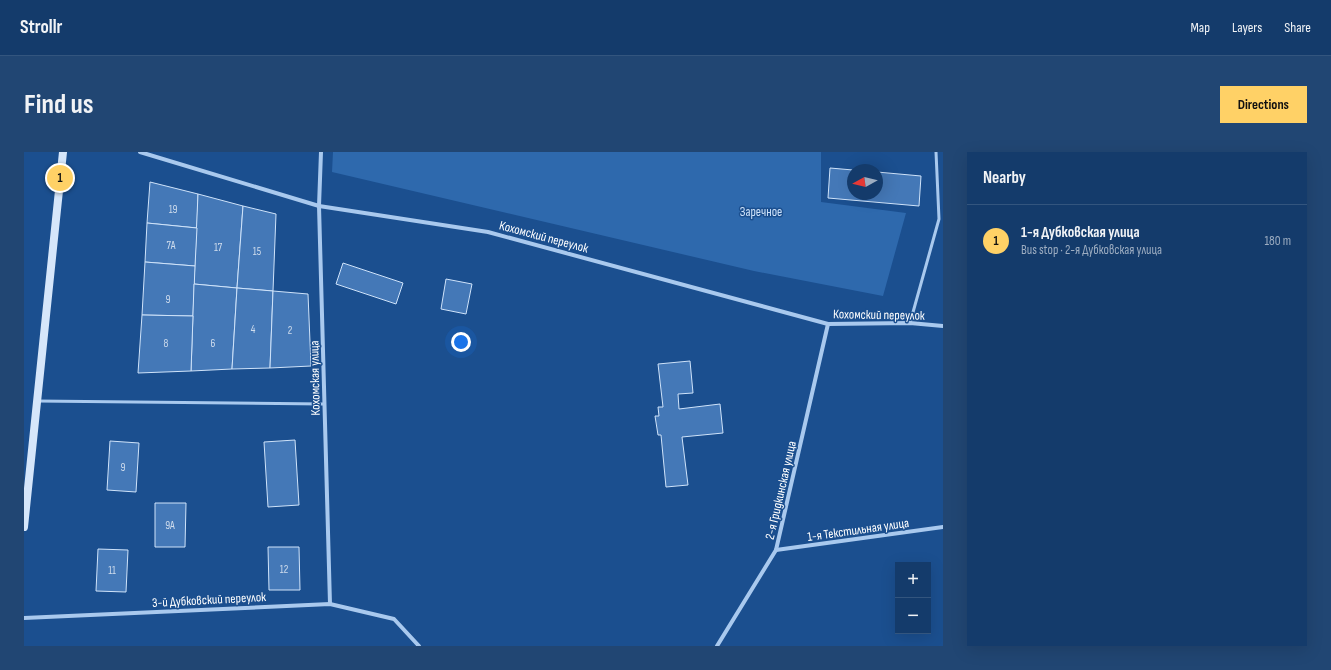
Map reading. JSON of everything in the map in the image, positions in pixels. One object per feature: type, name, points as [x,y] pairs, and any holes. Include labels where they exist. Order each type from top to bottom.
[{"type":"main road","points":[[24,527],[63,152]]},
{"type":"street","name":"Кохомский переулок","points":[[140,152],[319,206],[488,232],[828,324],[910,323],[943,326]]},
{"type":"street","name":"Кохомская улица","points":[[321,152],[319,206],[330,604]]},
{"type":"street","name":"2-я Гридкинская улица","points":[[717,646],[776,550],[828,324]]},
{"type":"street","name":"1-я Текстильная улица","points":[[776,550],[943,527]]},
{"type":"street","name":"3-й Дубковский переулок","points":[[24,618],[330,604],[394,619],[419,646]]},
{"type":"lane","points":[[910,323],[939,219],[936,152]]},
{"type":"lane","points":[[38,401],[324,404]]},
{"type":"green space","name":"Заречное","points":[[333,152],[821,152],[821,202],[906,213],[883,296],[754,271],[332,172]]},
{"type":"building","points":[[830,168],[847,169],[847,200],[828,198]]},
{"type":"building","points":[[883,173],[921,176],[919,206],[851,200],[883,200]]},
{"type":"building","points":[[150,182],[198,194],[197,228],[147,223]]},
{"type":"building","points":[[198,194],[243,206],[237,288],[194,284]]},
{"type":"building","points":[[243,206],[276,214],[273,291],[237,288]]},
{"type":"building","points":[[147,223],[197,228],[195,266],[145,262]]},
{"type":"building","points":[[145,262],[195,266],[193,316],[142,315]]},
{"type":"building","points":[[343,263],[403,283],[396,304],[336,284]]},
{"type":"building","points":[[446,279],[472,284],[466,314],[441,309]]},
{"type":"building","points":[[194,284],[237,288],[232,369],[191,371]]},
{"type":"building","points":[[237,288],[273,291],[270,368],[232,369]]},
{"type":"building","points":[[273,291],[308,294],[311,366],[270,368]]},
{"type":"building","points":[[142,315],[193,316],[191,371],[138,373]]},
{"type":"building","points":[[690,361],[693,393],[678,394],[679,409],[720,404],[723,433],[682,437],[688,485],[666,487],[661,435],[658,435],[655,416],[659,416],[658,407],[663,407],[658,364]]},
{"type":"building","points":[[295,440],[299,505],[268,507],[264,442]]},
{"type":"building","points":[[110,441],[139,443],[136,492],[107,490]]},
{"type":"building","points":[[155,503],[186,503],[185,547],[155,547]]},
{"type":"building","points":[[268,547],[299,547],[300,590],[269,590]]},
{"type":"building","points":[[98,549],[128,550],[126,592],[96,591]]},
{"type":"place","name":"1-я Дубковская улица","points":[[60,178]]}]
